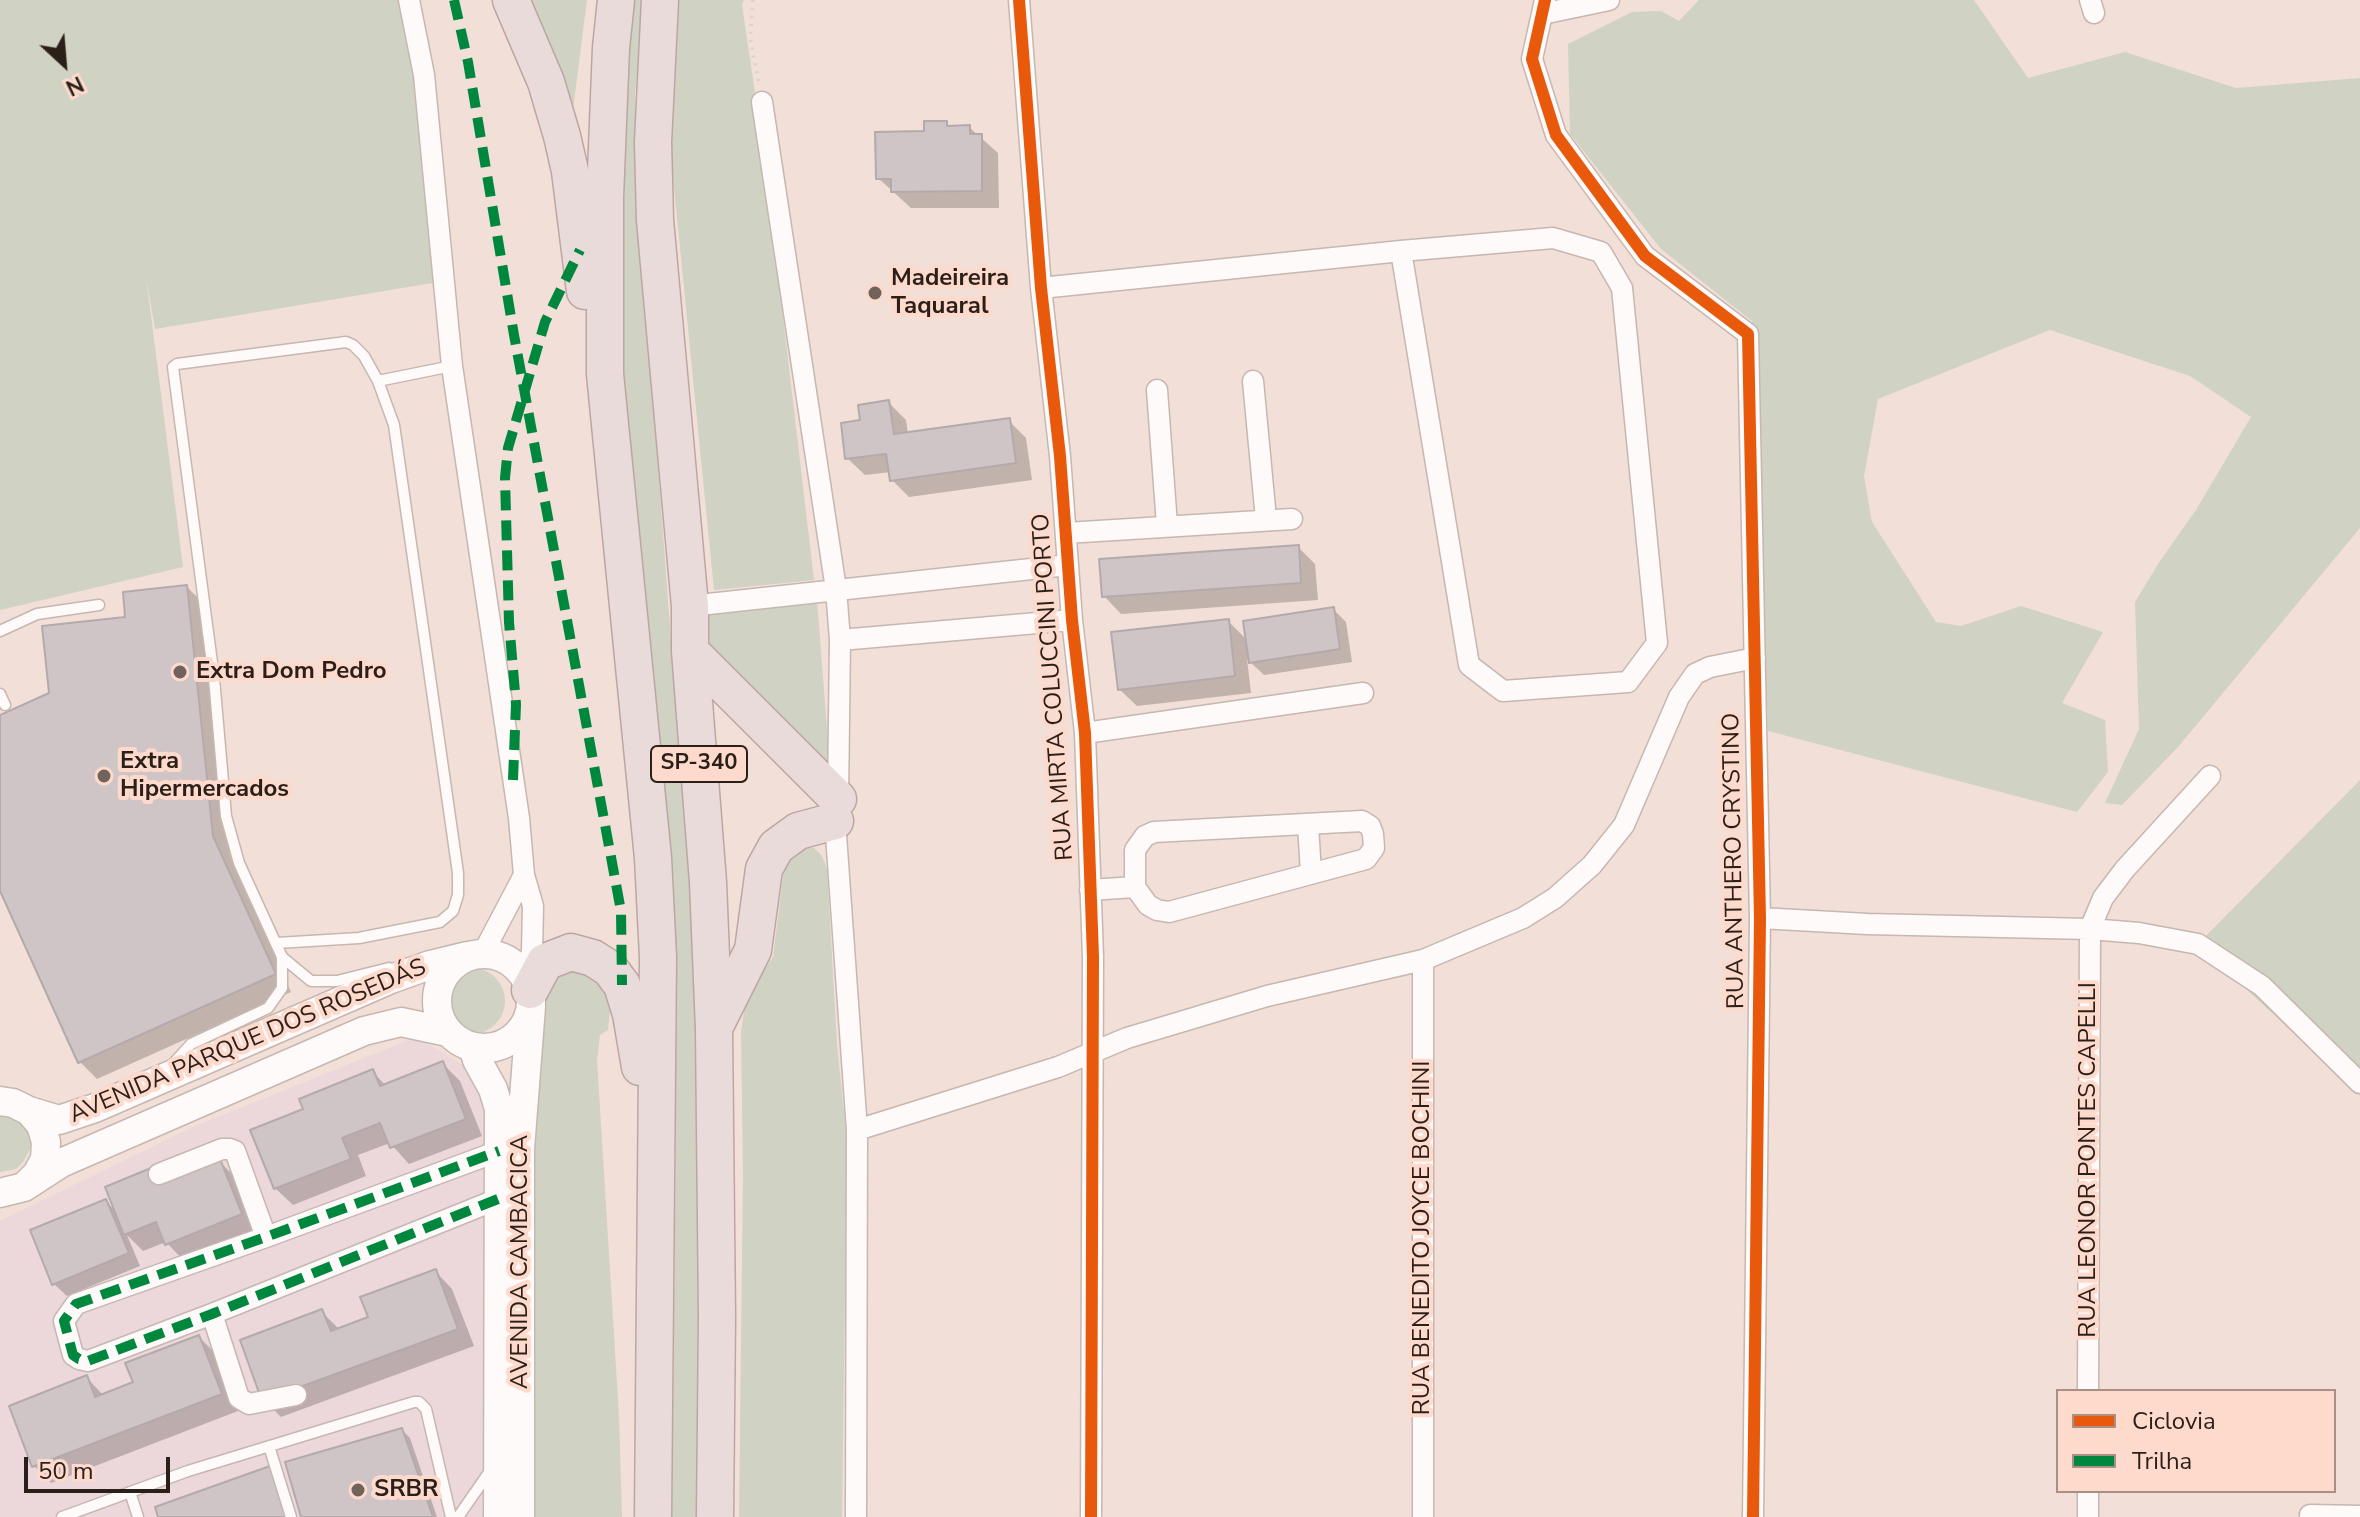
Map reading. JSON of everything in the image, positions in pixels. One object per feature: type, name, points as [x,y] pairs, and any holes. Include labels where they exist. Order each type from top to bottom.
[{"type":"highway","points":[[511,0],[546,82],[570,171],[604,440],[616,500]]},
{"type":"highway","name":"SP-340","points":[[616,0],[611,48],[604,269],[605,374],[653,858],[658,957],[653,1517]]},
{"type":"highway","name":"SP-340","points":[[661,4],[653,142],[655,220],[690,606],[690,651],[708,882],[714,1029],[717,1301],[715,1517]]},
{"type":"highway","points":[[690,651],[837,810],[776,847],[764,869],[753,950],[714,1029]]},
{"type":"highway","points":[[529,991],[545,962],[571,952],[593,958],[610,969],[622,985],[631,1014],[640,1065],[653,1452]]},
{"type":"street","points":[[409,0],[424,75],[452,366],[519,818],[524,875],[534,921],[529,991],[526,1022],[516,1035],[503,1044],[488,1048],[473,1047],[448,1032],[436,1004],[437,989],[444,975],[454,964],[475,955],[499,956],[529,991]]},
{"type":"street","name":"RUA MIRTA COLUCCINI PORTO","points":[[1019,0],[1041,288],[1085,733],[1094,1053],[1091,1517]]},
{"type":"street","points":[[1543,7],[1609,0]]},
{"type":"street","name":"RUA ANTHERO CRYSTINO","points":[[1543,7],[1532,59],[1556,135],[1645,256],[1748,334],[1760,918],[1753,1517]]},
{"type":"street","points":[[762,102],[836,589],[840,640],[837,810],[857,1130],[856,1517]]},
{"type":"street","points":[[1041,288],[1401,251],[1553,238],[1601,252],[1622,288],[1657,643],[1628,682],[1503,691],[1469,665],[1401,251]]},
{"type":"street","points":[[1253,381],[1266,519]]},
{"type":"street","points":[[1157,390],[1167,525]]},
{"type":"street","points":[[1066,533],[1292,519]]},
{"type":"street","points":[[690,606],[1068,565]]},
{"type":"street","points":[[840,640],[1072,620]]},
{"type":"street","points":[[857,1130],[1058,1067],[1127,1038],[1267,996],[1423,960],[1523,918],[1555,898],[1592,865],[1624,825],[1686,684],[1695,674],[1710,667],[1755,658]]},
{"type":"street","points":[[1085,733],[1363,693]]},
{"type":"street","points":[[2090,929],[2103,898],[2118,878],[2210,776]]},
{"type":"street","points":[[1362,821],[1370,826],[1374,848],[1366,859],[1311,873],[1169,912],[1148,905],[1135,887],[1135,850],[1145,836],[1154,832],[1362,821]]},
{"type":"street","points":[[1308,825],[1311,873]]},
{"type":"street","points":[[475,955],[524,875]]},
{"type":"street","points":[[1090,890],[1135,887]]},
{"type":"street","points":[[1760,918],[1867,924],[2090,929],[2139,933],[2198,944],[2262,986],[2360,1083]]},
{"type":"street","name":"RUA LEONOR PONTES CAPELLI","points":[[2088,1389],[2090,929]]},
{"type":"street","name":"AVENIDA PARQUE DOS ROSEDÁS","points":[[8,1103],[59,1120],[95,1108],[430,965],[475,955]]},
{"type":"street","name":"RUA BENEDITO JOYCE BOCHINI","points":[[1423,960],[1423,1517]]},
{"type":"street","name":"AVENIDA CAMBACICA","points":[[520,1517],[520,1149],[529,991]]},
{"type":"street","points":[[8,1192],[61,1163],[364,1031],[401,1022],[448,1032]]},
{"type":"street","name":"AVENIDA CAMBACICA","points":[[473,1047],[499,1109],[498,1517]]},
{"type":"street","points":[[8,1103],[41,1125],[46,1142],[45,1159],[37,1174],[8,1192]]},
{"type":"street","points":[[159,1174],[222,1149],[235,1151],[266,1237]]},
{"type":"street","points":[[498,1199],[88,1361],[73,1355],[64,1321],[76,1304],[499,1151]]},
{"type":"street","points":[[212,1314],[239,1398],[249,1404],[296,1395]]},
{"type":"street","points":[[2088,1493],[2088,1517]]},
{"type":"street","points":[[2310,1515],[2360,1516]]},
{"type":"lane","points":[[154,1082],[191,1044],[268,1008],[282,988],[282,957],[239,863],[226,816],[214,678],[173,367],[346,342],[364,356],[378,381],[394,425],[458,873],[458,895],[453,911],[440,922],[359,938],[277,943]]},
{"type":"lane","points":[[378,381],[452,366]]},
{"type":"lane","points":[[0,631],[37,614],[99,605]]},
{"type":"lane","points":[[282,957],[311,981],[326,982],[381,968],[430,965]]},
{"type":"lane","points":[[62,1517],[188,1471],[419,1402],[426,1409],[451,1517]]},
{"type":"lane","points":[[269,1446],[291,1517]]},
{"type":"lane","points":[[458,1517],[498,1460]]},
{"type":"lane","points":[[130,1492],[138,1517]]},
{"type":"path","points":[[753,0],[750,38],[762,102]]},
{"type":"shaded area","points":[[0,0],[409,0],[444,281],[155,329],[146,276],[183,567],[0,610]]},
{"type":"shaded area","points":[[524,0],[587,0],[571,125]]},
{"type":"shaded area","points":[[625,0],[645,0],[635,94],[636,173],[696,974],[700,1226],[698,1517],[672,1517],[676,1124],[672,886],[663,769],[619,394]]},
{"type":"shaded area","points":[[678,0],[744,0],[742,5],[763,147],[814,580],[714,590],[671,157]]},
{"type":"shaded area","points":[[1699,0],[1974,0],[2028,78],[2125,52],[2236,88],[2360,78],[2360,528],[2178,747],[2122,805],[2105,803],[2139,729],[2135,602],[2196,510],[2251,417],[2190,376],[2050,330],[1878,399],[1864,476],[1872,522],[1936,622],[1961,626],[2021,606],[2103,632],[2062,703],[2105,720],[2108,772],[2077,812],[1768,731],[1752,321],[1661,249],[1570,134],[1568,44],[1632,12],[1661,11],[1679,21]]},
{"type":"shaded area","points":[[817,601],[830,766],[707,653],[699,612]]},
{"type":"shaded area","points":[[2360,780],[2360,1095],[2198,944]]},
{"type":"shaded area","points":[[805,847],[814,848],[822,856],[827,869],[837,1045],[847,1142],[842,1517],[739,1517],[743,1173],[741,1033],[746,996],[773,957],[785,861]]},
{"type":"shaded area","points":[[565,962],[612,990],[608,1030],[600,1035],[597,1060],[619,1416],[622,1517],[531,1517],[529,1149],[538,983]]},
{"type":"shaded area","points":[[466,968],[478,968],[490,973],[500,983],[505,1001],[503,1014],[490,1029],[478,1034],[466,1034],[454,1029],[444,1019],[439,1007],[439,995],[444,983],[454,973]]},
{"type":"shaded area","points":[[416,1037],[468,1068],[492,1113],[495,1517],[0,1517],[0,1221],[193,1127]]},
{"type":"shaded area","points":[[0,1110],[10,1111],[31,1134],[32,1145],[16,1169],[0,1172]]},
{"type":"building","points":[[924,121],[947,121],[947,126],[970,125],[970,134],[982,134],[982,191],[891,192],[891,179],[876,179],[875,132],[924,131]]},
{"type":"building","points":[[889,400],[894,434],[1010,418],[1016,463],[890,481],[886,454],[845,459],[841,423],[860,420],[858,405]]},
{"type":"building","points":[[1299,545],[1301,583],[1102,597],[1099,559]]},
{"type":"building","name":"Extra Hipermercados","points":[[187,585],[213,836],[276,974],[78,1063],[0,891],[0,715],[49,693],[42,626],[125,617],[123,592]]},
{"type":"building","points":[[1334,607],[1340,649],[1249,663],[1243,621]]},
{"type":"building","points":[[1229,619],[1235,676],[1118,690],[1111,632]]},
{"type":"building","points":[[443,1061],[466,1119],[390,1148],[380,1123],[342,1138],[351,1159],[274,1189],[250,1130],[303,1109],[299,1099],[373,1069],[380,1086]]},
{"type":"building","points":[[220,1159],[242,1214],[165,1245],[156,1222],[124,1235],[105,1187],[151,1168],[157,1184]]},
{"type":"building","points":[[106,1199],[129,1253],[52,1285],[30,1230]]},
{"type":"building","points":[[436,1269],[458,1329],[262,1401],[240,1340],[322,1309],[331,1331],[368,1317],[360,1297]]},
{"type":"building","points":[[199,1335],[222,1394],[32,1467],[9,1406],[87,1375],[95,1397],[133,1382],[125,1363]]},
{"type":"building","name":"SRBR","points":[[402,1428],[433,1517],[301,1517],[285,1462]]},
{"type":"building","points":[[270,1466],[286,1517],[158,1517],[155,1507]]},
{"type":"marked path","points":[[454,0],[468,62],[514,335],[621,911],[622,985]]},
{"type":"marked path","points":[[513,780],[516,704],[509,622],[505,478],[508,448],[545,322],[580,250]]},
{"type":"marked path","points":[[498,1199],[88,1361],[73,1355],[64,1321],[76,1304],[499,1151]]},
{"type":"cycle path","points":[[1019,0],[1041,288],[1085,733],[1093,957],[1091,1517]]},
{"type":"cycle path","points":[[1545,0],[1532,59],[1556,135],[1645,256],[1748,334],[1760,918],[1753,1517]]},
{"type":"place","name":"Madeireira Taquaral","points":[[875,293]]},
{"type":"place","name":"Extra Dom Pedro","points":[[180,672]]},
{"type":"place","name":"Extra Hipermercados","points":[[104,776]]},
{"type":"place","name":"SRBR","points":[[358,1490]]}]
